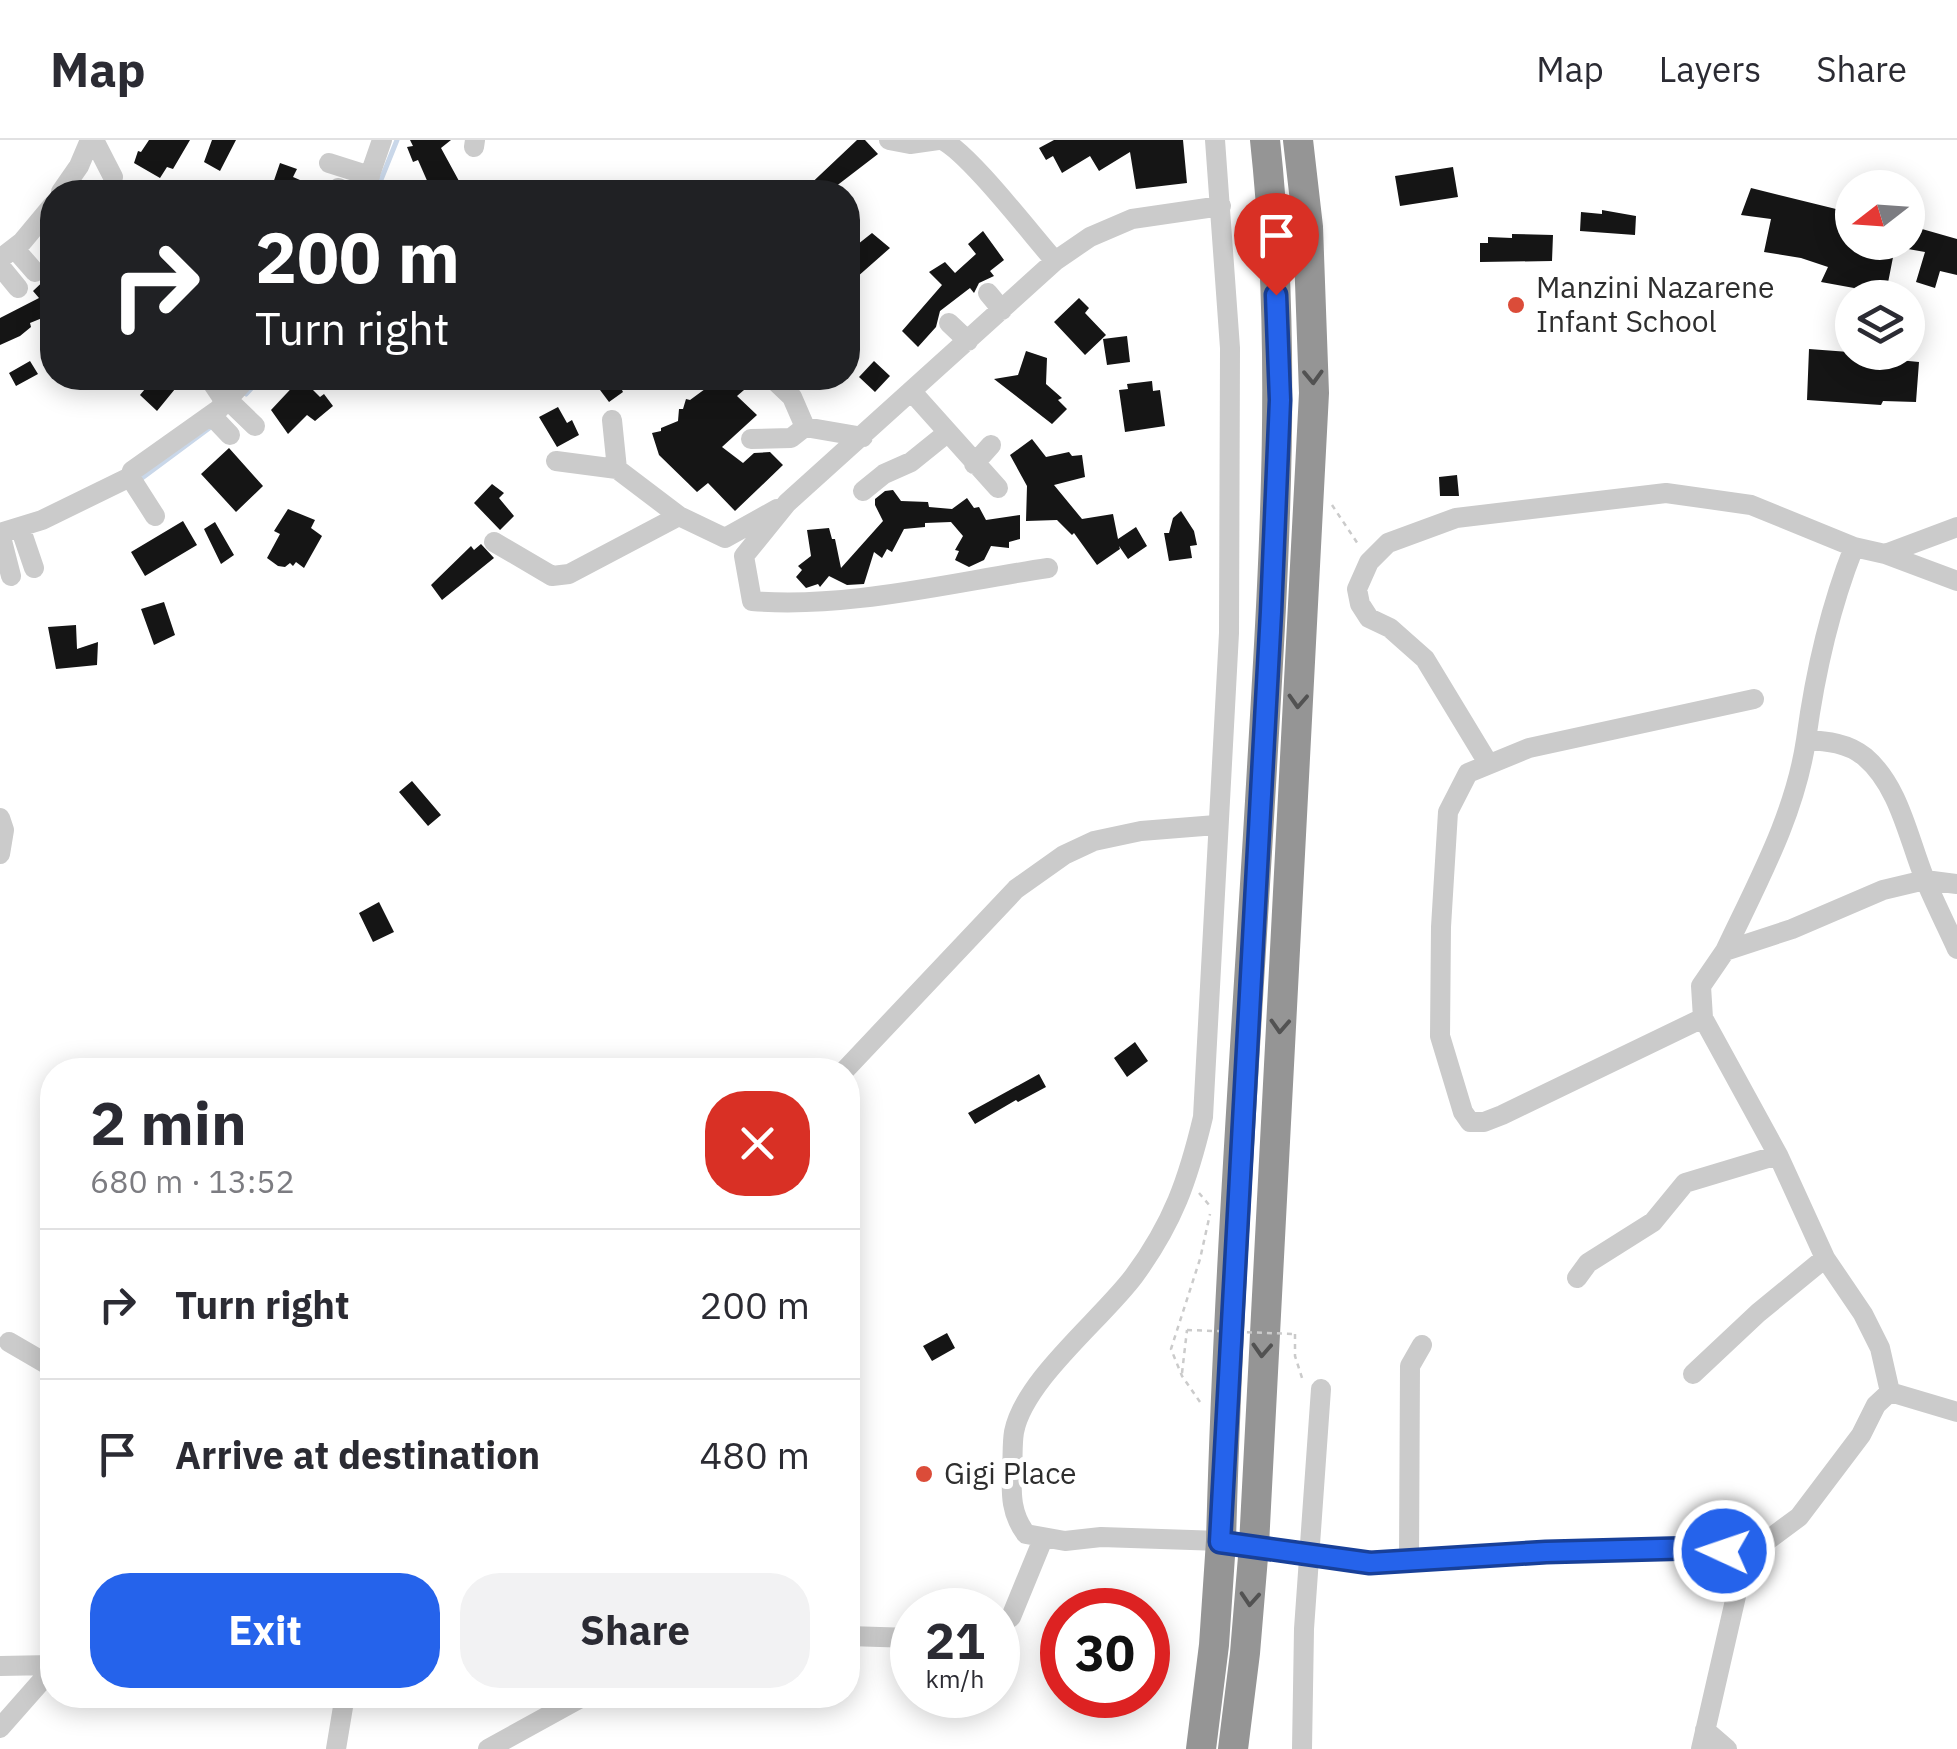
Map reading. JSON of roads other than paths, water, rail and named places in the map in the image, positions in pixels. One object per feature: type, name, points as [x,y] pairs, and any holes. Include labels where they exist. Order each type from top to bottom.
[{"type":"highway","points":[[1201,1749],[1214,1645],[1280,400],[1274,225],[1265,140]]},
{"type":"highway","points":[[1233,1749],[1254,1545],[1314,393],[1308,227],[1298,140]]},
{"type":"street","points":[[92,140],[113,178]]},
{"type":"street","points":[[69,180],[92,140]]},
{"type":"street","points":[[368,180],[382,140]]},
{"type":"street","points":[[889,140],[910,144],[940,140],[974,169],[1055,261]]},
{"type":"street","points":[[1215,140],[1230,348],[1229,633],[1203,1117],[1188,1180],[1174,1213],[1134,1276],[1038,1384],[1014,1430],[1011,1496],[1015,1520],[1026,1534],[1066,1542],[1101,1537],[1220,1542],[1370,1563],[1680,1549],[1749,1554]]},
{"type":"street","points":[[329,164],[359,180]]},
{"type":"street","points":[[1048,568],[891,593],[787,604],[752,601],[744,556],[787,504],[1055,261],[1090,237],[1132,219],[1221,206]]},
{"type":"street","points":[[5,258],[40,221]]},
{"type":"street","points":[[5,258],[35,272]]},
{"type":"street","points":[[5,258],[18,288]]},
{"type":"street","points":[[988,293],[1002,310]]},
{"type":"street","points":[[949,323],[968,341]]},
{"type":"street","points":[[214,390],[230,435]]},
{"type":"street","points":[[7,531],[42,520],[130,477],[235,390]]},
{"type":"street","points":[[785,390],[806,428]]},
{"type":"street","points":[[912,392],[998,488]]},
{"type":"street","points":[[221,405],[255,426]]},
{"type":"street","points":[[612,420],[617,470]]},
{"type":"street","points":[[752,439],[791,438],[806,428],[863,437]]},
{"type":"street","points":[[862,491],[948,434]]},
{"type":"street","points":[[974,464],[991,445]]},
{"type":"street","points":[[556,460],[617,470],[679,516],[726,538],[787,504]]},
{"type":"street","points":[[130,477],[156,516]]},
{"type":"street","points":[[1488,763],[1425,659],[1390,628],[1369,618],[1360,604],[1357,589],[1369,562],[1388,543],[1456,518],[1666,494],[1751,505],[1854,547],[1885,554],[1957,581]]},
{"type":"street","points":[[494,542],[552,576],[569,574],[679,516]]},
{"type":"street","points":[[1885,554],[1957,528]]},
{"type":"street","points":[[7,531],[34,568]]},
{"type":"street","points":[[7,531],[11,576]]},
{"type":"street","points":[[1854,547],[1835,595],[1815,673],[1800,776],[1775,844],[1724,951],[1701,986],[1704,1018],[1778,1156],[1825,1258],[1863,1314],[1880,1348],[1890,1392]]},
{"type":"street","points":[[1704,1018],[1502,1115],[1470,1122],[1462,1112],[1440,1036],[1448,812],[1468,773],[1488,763],[1529,748],[1754,699]]},
{"type":"street","points":[[1806,740],[1838,742],[1864,756],[1879,773],[1896,800],[1925,880],[1957,948]]},
{"type":"street","points":[[0,818],[4,830],[0,854]]},
{"type":"street","points":[[856,1058],[1016,890],[1064,855],[1094,841],[1216,825]]},
{"type":"street","points":[[1724,951],[1792,929],[1884,890],[1925,880],[1957,884]]},
{"type":"street","points":[[1578,1278],[1588,1263],[1653,1222],[1685,1183],[1778,1156]]},
{"type":"street","points":[[1693,1374],[1825,1258]]},
{"type":"street","points":[[9,1342],[40,1360]]},
{"type":"street","points":[[1409,1560],[1410,1366],[1422,1346]]},
{"type":"street","points":[[1302,1749],[1321,1389]]},
{"type":"street","points":[[1890,1392],[1957,1412]]},
{"type":"street","points":[[1727,1749],[1703,1740],[1749,1554],[1799,1517],[1861,1435],[1876,1405],[1890,1392]]},
{"type":"street","points":[[1020,1593],[1043,1538]]},
{"type":"street","points":[[860,1636],[890,1637]]},
{"type":"street","points":[[0,1666],[40,1667]]},
{"type":"street","points":[[0,1728],[40,1681]]},
{"type":"street","points":[[336,1749],[344,1708]]},
{"type":"street","points":[[488,1749],[562,1708]]},
{"type":"waterway","points":[[381,180],[397,140]]},
{"type":"waterway","points":[[246,394],[250,390]]},
{"type":"waterway","points":[[138,481],[212,426]]},
{"type":"place","name":"Manzini Nazarene Infant School","points":[[1516,305]]},
{"type":"place","name":"Gigi Place","points":[[924,1474]]}]
